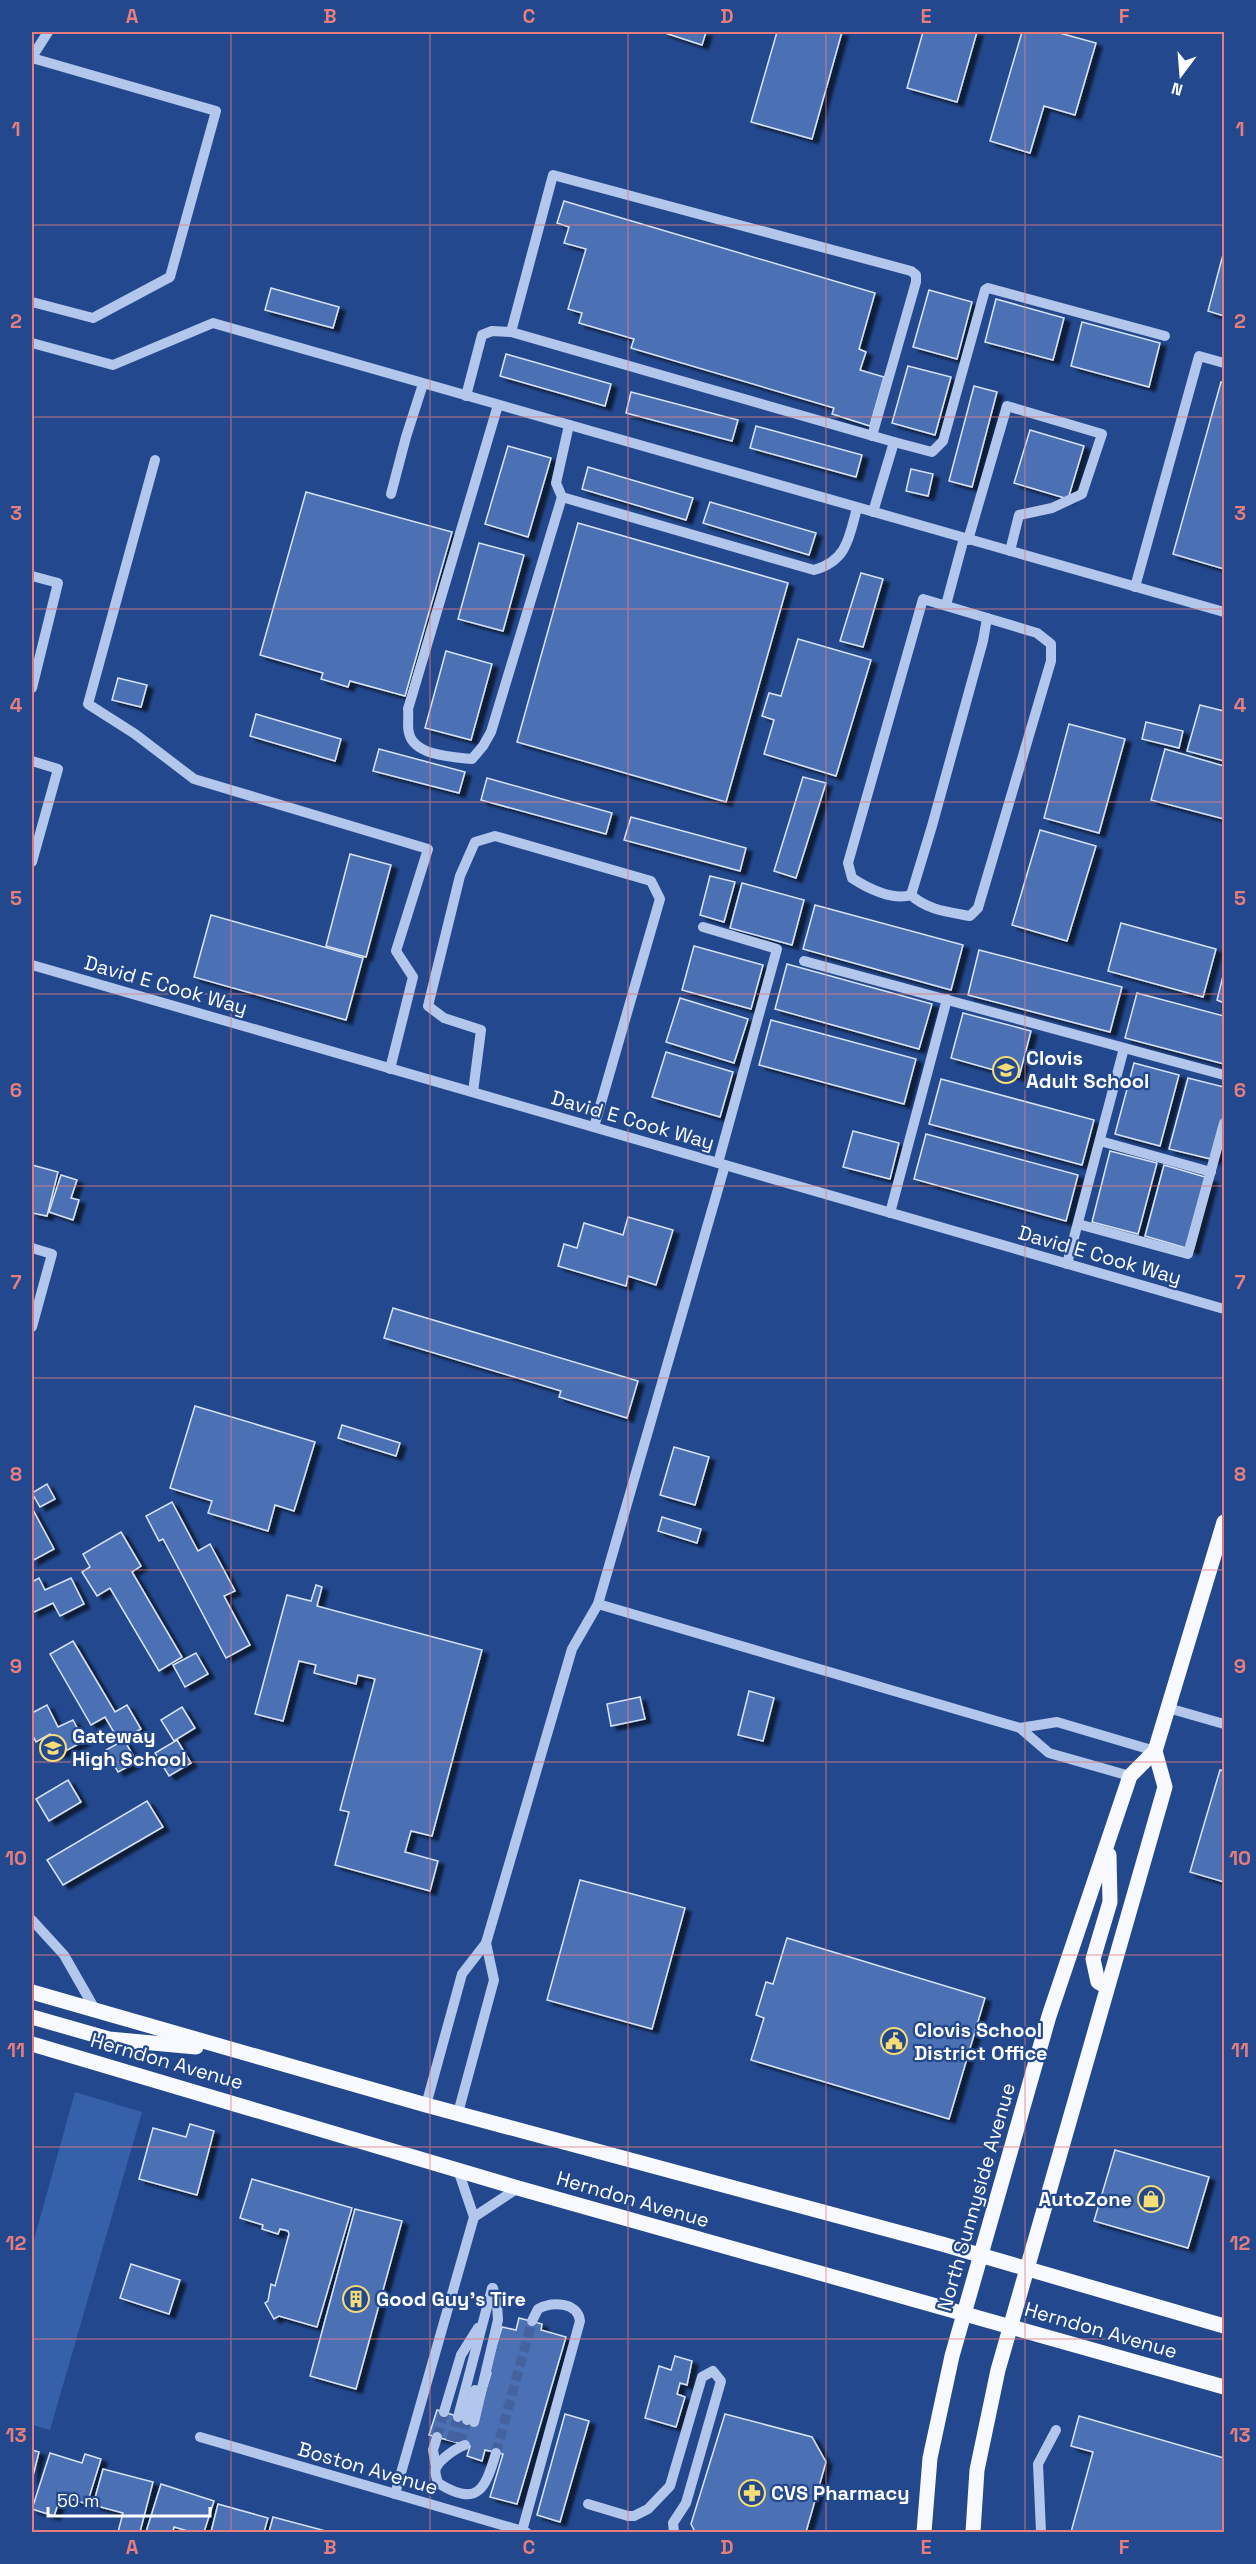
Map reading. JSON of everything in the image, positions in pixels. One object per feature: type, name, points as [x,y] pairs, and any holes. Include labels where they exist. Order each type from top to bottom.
[{"type":"main road","name":"North Sunnyside Avenue","points":[[924,2532],[926,2484],[952,2356],[966,2314],[1049,2016],[1130,1776],[1155,1751],[1224,1522]]},
{"type":"main road","points":[[974,2532],[978,2470],[998,2370],[1029,2270],[1165,1787],[1155,1751]]},
{"type":"main road","points":[[1107,1987],[1098,1982],[1093,1959],[1110,1902],[1108,1846]]},
{"type":"main road","name":"Herndon Avenue","points":[[32,1992],[229,2050],[982,2256],[1224,2326]]},
{"type":"main road","points":[[32,2017],[109,2039],[229,2050]]},
{"type":"main road","name":"Herndon Avenue","points":[[32,2044],[519,2188],[1224,2387]]},
{"type":"street","points":[[32,302],[93,318],[170,278],[216,111],[32,58],[48,32]]},
{"type":"street","points":[[511,332],[553,175],[911,271],[916,275],[916,282],[872,436]]},
{"type":"street","points":[[466,396],[482,335],[492,331],[511,332],[932,452],[943,441],[985,290],[988,288],[1166,336]]},
{"type":"street","points":[[32,343],[113,365],[213,323],[1224,612]]},
{"type":"street","points":[[1135,587],[1199,356],[1224,363]]},
{"type":"street","points":[[392,494],[406,437],[423,384]]},
{"type":"street","points":[[498,405],[408,709],[409,735],[419,747],[450,757],[472,759],[491,732],[561,496],[556,483],[569,425]]},
{"type":"street","points":[[946,605],[1007,406],[1102,434],[1082,494],[1052,508],[1019,515],[1010,551]]},
{"type":"street","points":[[873,512],[894,442]]},
{"type":"street","points":[[155,460],[88,704],[135,734],[194,779],[428,849],[396,951],[414,977],[390,1069]]},
{"type":"street","points":[[561,496],[814,570],[830,565],[841,554],[848,541],[857,508]]},
{"type":"street","points":[[32,576],[58,583],[32,688]]},
{"type":"street","points":[[923,599],[1037,633],[1051,644],[1052,661],[978,908],[970,916],[937,910],[918,902],[911,895],[902,898],[866,887],[852,878],[848,863],[923,599]]},
{"type":"street","points":[[911,895],[936,815],[983,641],[987,618]]},
{"type":"street","points":[[32,761],[58,769],[35,835],[32,862]]},
{"type":"street","points":[[473,1092],[480,1030],[444,1018],[428,1006],[460,876],[475,842],[495,836],[651,881],[660,898],[594,1127]]},
{"type":"street","points":[[426,2105],[462,1974],[486,1943],[572,1649],[598,1604],[722,1164],[777,950],[703,927]]},
{"type":"street","points":[[804,961],[1224,1075]]},
{"type":"street","name":"David E Cook Way","points":[[32,965],[1224,1310]]},
{"type":"street","points":[[890,1213],[947,999]]},
{"type":"street","points":[[1067,1264],[1124,1048]]},
{"type":"street","points":[[1078,1224],[1188,1254],[1224,1123]]},
{"type":"street","points":[[1100,1141],[1211,1172]]},
{"type":"street","points":[[32,1248],[52,1254],[32,1327]]},
{"type":"street","points":[[598,1604],[1020,1728],[1049,1754],[1130,1776]]},
{"type":"street","points":[[1168,1708],[1224,1724]]},
{"type":"street","points":[[1020,1728],[1057,1722],[1155,1751]]},
{"type":"street","points":[[32,1920],[64,1955],[96,2011]]},
{"type":"street","points":[[458,2113],[494,1980],[486,1943]]},
{"type":"street","points":[[395,2494],[474,2217],[458,2170]]},
{"type":"street","points":[[474,2217],[519,2188]]},
{"type":"street","points":[[444,2412],[461,2355],[486,2315],[493,2288],[498,2320],[485,2368],[478,2381],[466,2419],[486,2315]]},
{"type":"street","points":[[524,2532],[580,2321],[574,2309],[550,2304],[538,2309],[532,2322]]},
{"type":"street","points":[[588,2504],[634,2516],[648,2509],[663,2494],[670,2486],[702,2377],[713,2371],[721,2381],[686,2503],[674,2523],[674,2532]]},
{"type":"street","points":[[1041,2532],[1038,2464],[1056,2430]]},
{"type":"street","name":"Boston Avenue","points":[[200,2437],[524,2532]]},
{"type":"street","points":[[437,2437],[433,2450],[440,2463]]},
{"type":"street","points":[[459,2444],[440,2463],[435,2473],[438,2483],[458,2493],[468,2494],[478,2491],[487,2482],[496,2453]]},
{"type":"shaded area","points":[[75,2092],[142,2112],[50,2430],[32,2425],[32,2247]]},
{"type":"building","points":[[662,32],[706,32],[702,45]]},
{"type":"building","points":[[777,32],[842,32],[812,139],[751,122]]},
{"type":"building","points":[[923,32],[977,32],[957,102],[907,88]]},
{"type":"building","points":[[1022,32],[1056,32],[1096,43],[1075,115],[1044,106],[1030,153],[990,141]]},
{"type":"building","points":[[564,201],[875,293],[859,349],[866,352],[860,370],[884,377],[870,426],[832,414],[834,408],[631,348],[634,339],[579,323],[582,313],[568,309],[586,249],[564,243],[569,227],[557,223]]},
{"type":"building","points":[[1224,251],[1224,316],[1208,311]]},
{"type":"building","points":[[271,288],[339,307],[333,328],[265,310]]},
{"type":"building","points":[[929,290],[972,302],[957,359],[913,347]]},
{"type":"building","points":[[996,299],[1064,318],[1053,360],[985,342]]},
{"type":"building","points":[[1082,322],[1160,343],[1149,387],[1071,366]]},
{"type":"building","points":[[506,354],[611,384],[605,406],[500,376]]},
{"type":"building","points":[[908,366],[951,377],[935,435],[892,423]]},
{"type":"building","points":[[1221,382],[1224,383],[1224,569],[1173,554]]},
{"type":"building","points":[[974,386],[997,392],[972,487],[949,481]]},
{"type":"building","points":[[631,392],[738,420],[732,441],[626,413]]},
{"type":"building","points":[[756,426],[862,455],[856,477],[750,448]]},
{"type":"building","points":[[1030,430],[1084,446],[1068,499],[1014,483]]},
{"type":"building","points":[[508,446],[551,458],[528,537],[485,524]]},
{"type":"building","points":[[588,467],[693,498],[686,520],[582,489]]},
{"type":"building","points":[[911,469],[933,474],[928,496],[906,491]]},
{"type":"building","points":[[306,492],[452,532],[405,696],[350,681],[348,687],[321,679],[323,673],[260,655]]},
{"type":"building","points":[[710,502],[816,533],[809,555],[703,523]]},
{"type":"building","points":[[578,523],[788,583],[726,802],[517,742]]},
{"type":"building","points":[[479,543],[524,555],[503,631],[458,619]]},
{"type":"building","points":[[861,573],[883,579],[863,647],[840,641]]},
{"type":"building","points":[[798,639],[871,660],[836,776],[764,754],[774,720],[762,716],[769,693],[781,696]]},
{"type":"building","points":[[446,651],[492,664],[471,740],[425,728]]},
{"type":"building","points":[[118,678],[147,685],[141,707],[112,700]]},
{"type":"building","points":[[1200,705],[1224,711],[1224,761],[1187,751]]},
{"type":"building","points":[[256,714],[341,739],[335,761],[250,736]]},
{"type":"building","points":[[1146,722],[1183,731],[1179,748],[1142,739]]},
{"type":"building","points":[[1069,724],[1125,739],[1099,833],[1044,818]]},
{"type":"building","points":[[379,749],[465,772],[459,793],[373,771]]},
{"type":"building","points":[[1165,749],[1224,766],[1224,819],[1151,800]]},
{"type":"building","points":[[803,777],[826,783],[796,878],[774,871]]},
{"type":"building","points":[[487,778],[612,813],[606,834],[481,800]]},
{"type":"building","points":[[631,817],[746,848],[740,871],[624,840]]},
{"type":"building","points":[[1040,830],[1096,846],[1067,941],[1012,925]]},
{"type":"building","points":[[350,854],[391,865],[366,957],[326,946]]},
{"type":"building","points":[[710,876],[735,882],[724,922],[700,915]]},
{"type":"building","points":[[742,883],[804,900],[792,945],[730,928]]},
{"type":"building","points":[[815,905],[963,945],[951,990],[803,949]]},
{"type":"building","points":[[211,915],[363,958],[346,1020],[194,977]]},
{"type":"building","points":[[1121,923],[1216,949],[1203,997],[1108,971]]},
{"type":"building","points":[[694,946],[763,965],[751,1009],[682,990]]},
{"type":"building","points":[[979,950],[1122,987],[1110,1032],[968,995]]},
{"type":"building","points":[[787,964],[932,1004],[919,1049],[775,1009]]},
{"type":"building","points":[[1224,972],[1224,1003],[1217,1000]]},
{"type":"building","points":[[1137,993],[1224,1016],[1224,1064],[1125,1038]]},
{"type":"building","points":[[680,998],[748,1019],[734,1063],[666,1042]]},
{"type":"building","points":[[963,1013],[1031,1031],[1019,1077],[951,1058]]},
{"type":"building","points":[[771,1020],[916,1059],[904,1104],[759,1065]]},
{"type":"building","points":[[666,1052],[733,1072],[720,1117],[652,1097]]},
{"type":"building","points":[[1134,1063],[1179,1075],[1160,1146],[1115,1134]]},
{"type":"building","points":[[1188,1078],[1224,1087],[1224,1124],[1215,1160],[1169,1149]]},
{"type":"building","points":[[941,1079],[1094,1120],[1082,1165],[929,1124]]},
{"type":"building","points":[[853,1131],[899,1143],[890,1179],[843,1167]]},
{"type":"building","points":[[926,1134],[1078,1175],[1066,1221],[914,1179]]},
{"type":"building","points":[[1110,1151],[1157,1163],[1138,1234],[1092,1222]]},
{"type":"building","points":[[32,1165],[58,1172],[47,1216],[32,1213]]},
{"type":"building","points":[[1164,1165],[1212,1179],[1193,1250],[1145,1236]]},
{"type":"building","points":[[61,1175],[77,1180],[71,1198],[79,1200],[73,1220],[49,1212]]},
{"type":"building","points":[[628,1217],[673,1230],[656,1285],[628,1276],[626,1286],[558,1266],[564,1244],[577,1248],[584,1223],[623,1235]]},
{"type":"building","points":[[393,1308],[638,1381],[627,1418],[559,1397],[561,1391],[384,1338]]},
{"type":"building","points":[[195,1406],[315,1442],[294,1511],[275,1505],[268,1531],[208,1513],[212,1501],[170,1488]]},
{"type":"building","points":[[342,1425],[400,1443],[396,1456],[338,1438]]},
{"type":"building","points":[[674,1447],[709,1457],[695,1505],[660,1495]]},
{"type":"building","points":[[47,1484],[55,1499],[40,1507],[32,1493]]},
{"type":"building","points":[[172,1502],[198,1551],[210,1544],[235,1591],[224,1596],[250,1645],[226,1658],[163,1539],[159,1541],[146,1516]]},
{"type":"building","points":[[32,1508],[54,1549],[32,1561]]},
{"type":"building","points":[[662,1517],[701,1529],[697,1543],[658,1531]]},
{"type":"building","points":[[121,1532],[141,1566],[132,1572],[182,1657],[159,1671],[110,1588],[97,1596],[82,1572],[90,1567],[83,1554]]},
{"type":"building","points":[[39,1578],[45,1590],[71,1578],[84,1604],[60,1616],[53,1603],[32,1613],[32,1582]]},
{"type":"building","points":[[316,1585],[322,1587],[317,1606],[482,1650],[432,1836],[411,1831],[405,1852],[438,1861],[430,1891],[335,1865],[349,1812],[340,1810],[375,1679],[358,1675],[356,1684],[314,1673],[316,1665],[299,1661],[283,1721],[255,1714],[287,1595],[311,1601]]},
{"type":"building","points":[[73,1641],[115,1712],[127,1705],[141,1729],[119,1741],[105,1717],[91,1725],[50,1654]]},
{"type":"building","points":[[196,1653],[208,1674],[185,1687],[173,1665]]},
{"type":"building","points":[[749,1691],[774,1698],[763,1741],[738,1735]]},
{"type":"building","points":[[640,1697],[645,1719],[611,1726],[607,1704]]},
{"type":"building","points":[[47,1705],[58,1727],[73,1720],[84,1741],[60,1754],[50,1734],[36,1742],[32,1734],[32,1713]]},
{"type":"building","points":[[182,1707],[195,1728],[174,1741],[161,1720]]},
{"type":"building","points":[[124,1740],[137,1762],[118,1772],[106,1750]]},
{"type":"building","points":[[177,1740],[191,1763],[169,1776],[155,1753]]},
{"type":"building","points":[[1220,1770],[1224,1771],[1224,1882],[1190,1872]]},
{"type":"building","points":[[68,1780],[81,1802],[49,1821],[36,1799]]},
{"type":"building","points":[[147,1801],[163,1827],[63,1885],[47,1860]]},
{"type":"building","points":[[580,1880],[685,1908],[652,2029],[547,2000]]},
{"type":"building","points":[[787,1938],[985,1998],[949,2119],[751,2060],[764,2018],[756,2015],[766,1982],[773,1984]]},
{"type":"building","points":[[190,2124],[214,2131],[197,2195],[139,2179],[153,2128],[186,2137]]},
{"type":"building","name":"AutoZone","points":[[1115,2150],[1209,2177],[1188,2248],[1094,2221]]},
{"type":"building","points":[[252,2179],[352,2208],[317,2327],[279,2316],[274,2319],[265,2303],[268,2301],[271,2284],[275,2286],[289,2234],[288,2231],[280,2229],[278,2234],[262,2229],[263,2225],[240,2218]]},
{"type":"building","name":"Good Guy's Tire","points":[[355,2209],[402,2221],[356,2389],[310,2376]]},
{"type":"building","points":[[131,2264],[180,2280],[169,2314],[120,2298]]},
{"type":"building","points":[[519,2318],[542,2324],[541,2330],[566,2337],[517,2504],[490,2497],[503,2454],[485,2450],[482,2461],[467,2456],[470,2446],[429,2435],[437,2410],[476,2422],[502,2327],[516,2330]]},
{"type":"building","points":[[675,2356],[692,2361],[687,2385],[680,2383],[677,2394],[685,2397],[676,2427],[645,2418],[659,2366],[671,2370]]},
{"type":"building","points":[[565,2414],[589,2421],[560,2522],[537,2515]]},
{"type":"building","name":"CVS Pharmacy","points":[[725,2414],[812,2437],[826,2462],[806,2532],[695,2532],[691,2524]]},
{"type":"building","points":[[1079,2416],[1224,2458],[1224,2532],[1071,2532],[1093,2452],[1071,2446]]},
{"type":"building","points":[[32,2450],[39,2452],[32,2480]]},
{"type":"building","points":[[50,2453],[82,2463],[85,2454],[101,2459],[87,2504],[61,2496],[54,2516],[32,2509]]},
{"type":"building","points":[[103,2469],[153,2482],[140,2532],[118,2532],[123,2513],[93,2505]]},
{"type":"building","points":[[161,2484],[214,2501],[204,2532],[191,2532],[174,2527],[173,2532],[146,2532]]},
{"type":"building","points":[[218,2504],[268,2518],[264,2532],[211,2532]]},
{"type":"building","points":[[273,2517],[326,2531],[326,2532],[269,2532]]},
{"type":"tunnel","points":[[496,2453],[532,2321]]},
{"type":"tunnel","points":[[437,2437],[444,2412]]},
{"type":"tunnel","points":[[451,2441],[458,2417]]},
{"type":"tunnel","points":[[460,2443],[467,2420]]},
{"type":"place","name":"Clovis Adult School","points":[[1006,1070]]},
{"type":"place","name":"Gateway High School","points":[[53,1748]]},
{"type":"place","name":"Clovis School District Office","points":[[894,2041]]},
{"type":"place","name":"AutoZone","points":[[1151,2199]]},
{"type":"place","name":"Good Guy's Tire","points":[[356,2299]]},
{"type":"place","name":"CVS Pharmacy","points":[[752,2493]]}]
